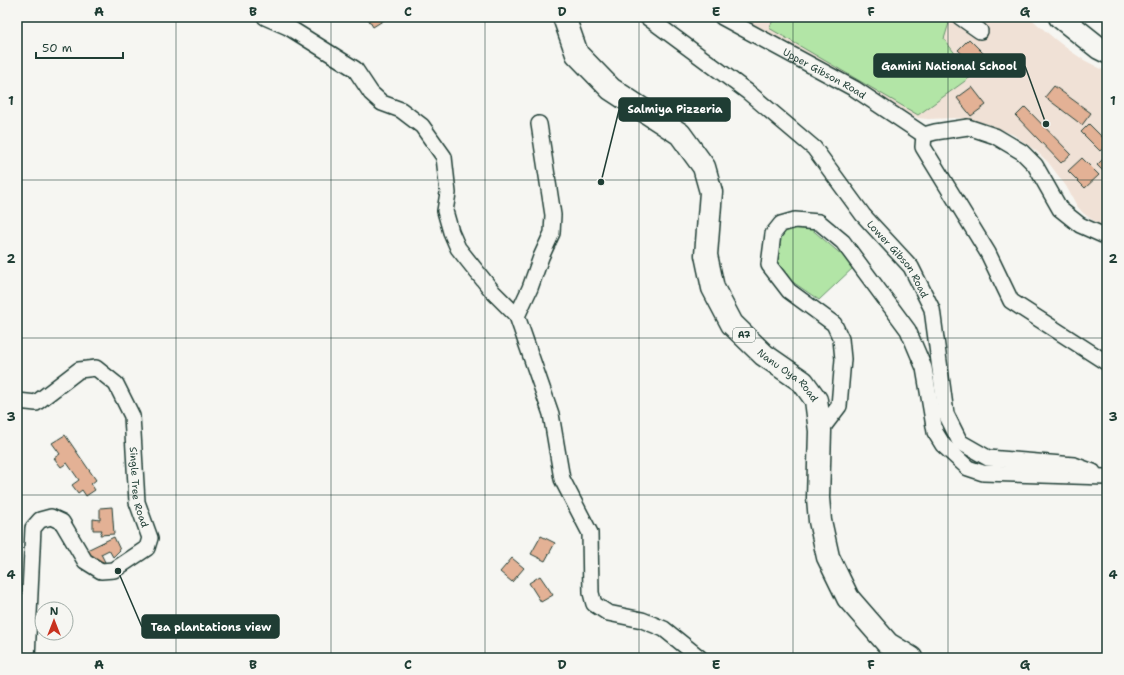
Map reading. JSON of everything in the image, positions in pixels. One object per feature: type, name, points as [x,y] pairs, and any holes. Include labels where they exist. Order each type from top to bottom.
[{"type":"highway","name":"Nanu Oya Road","points":[[564,17],[576,54],[612,89],[680,134],[704,167],[711,192],[706,255],[713,288],[732,324],[764,354],[803,382],[816,400],[820,431],[818,498],[820,521],[828,557],[848,598],[888,644],[911,658]]},
{"type":"highway","points":[[1060,17],[1099,48],[1107,52]]},
{"type":"street","points":[[265,17],[288,27],[355,69],[371,93],[382,103],[401,110],[422,126],[444,157],[448,193],[445,211],[451,232],[458,248],[494,292],[517,316],[551,414],[562,479],[590,533],[591,593],[594,604],[608,613],[642,620],[664,629],[700,658]]},
{"type":"street","name":"Lower Gibson Road","points":[[648,17],[748,92],[814,148],[864,215],[911,267],[932,309],[946,414],[960,442],[988,458],[1074,465],[1106,477]]},
{"type":"street","name":"Upper Gibson Road","points":[[722,17],[855,90],[924,135]]},
{"type":"street","points":[[960,17],[980,31]]},
{"type":"street","points":[[517,316],[552,233],[553,215],[539,124]]},
{"type":"street","points":[[1107,237],[1080,225],[1060,209],[1034,165],[1022,152],[996,136],[968,127],[924,135],[923,147],[988,253],[1011,301],[1107,363]]},
{"type":"street","points":[[820,431],[839,406],[844,359],[841,339],[834,324],[789,291],[769,265],[773,234],[781,224],[795,220],[819,222],[844,242],[908,330],[924,368],[935,432],[943,445],[968,468],[983,473],[1106,477]]},
{"type":"street","name":"Single Tree Road","points":[[17,400],[36,403],[79,370],[96,368],[116,384],[132,416],[137,502],[150,538],[147,548],[114,570],[101,571],[85,561],[62,522],[51,517],[40,520],[33,528],[27,658]]},
{"type":"shaded area","points":[[739,17],[1029,17],[1069,50],[1107,72],[1107,228],[1083,213],[1077,206],[1066,186],[1048,162],[1014,135],[991,125],[970,119],[918,118],[817,59]]},
{"type":"green space","points":[[775,17],[939,17],[949,23],[944,39],[972,76],[918,115],[769,28]]},
{"type":"green space","points":[[809,227],[855,266],[819,300],[787,278],[774,257],[782,230]]},
{"type":"building","points":[[367,17],[389,17],[373,27]]},
{"type":"building","points":[[969,39],[988,58],[978,69],[958,50]]},
{"type":"building","points":[[1054,86],[1091,113],[1082,125],[1045,97]]},
{"type":"building","points":[[972,87],[986,105],[971,116],[957,98]]},
{"type":"building","points":[[1025,107],[1071,154],[1061,163],[1016,116]]},
{"type":"building","points":[[1089,124],[1107,142],[1107,144],[1100,151],[1081,132]]},
{"type":"building","points":[[1107,155],[1107,175],[1097,165]]},
{"type":"building","points":[[1082,158],[1099,175],[1085,188],[1068,171]]},
{"type":"building","points":[[65,435],[96,480],[91,484],[95,490],[86,496],[82,490],[78,493],[72,485],[79,480],[67,463],[61,467],[54,458],[60,454],[52,443]]},
{"type":"building","points":[[112,507],[114,534],[100,535],[102,530],[93,530],[93,519],[100,520],[100,508]]},
{"type":"building","points":[[541,536],[555,543],[545,561],[531,554]]},
{"type":"building","points":[[114,537],[120,550],[113,557],[109,550],[101,554],[105,562],[95,566],[87,550]]},
{"type":"building","points":[[512,558],[524,568],[512,582],[500,572]]},
{"type":"building","points":[[540,576],[553,595],[541,602],[529,583]]},
{"type":"place","name":"Gamini National School","points":[[1046,124]]},
{"type":"place","name":"Salmiya Pizzeria","points":[[601,182]]},
{"type":"place","name":"Tea plantations view","points":[[118,571]]}]
